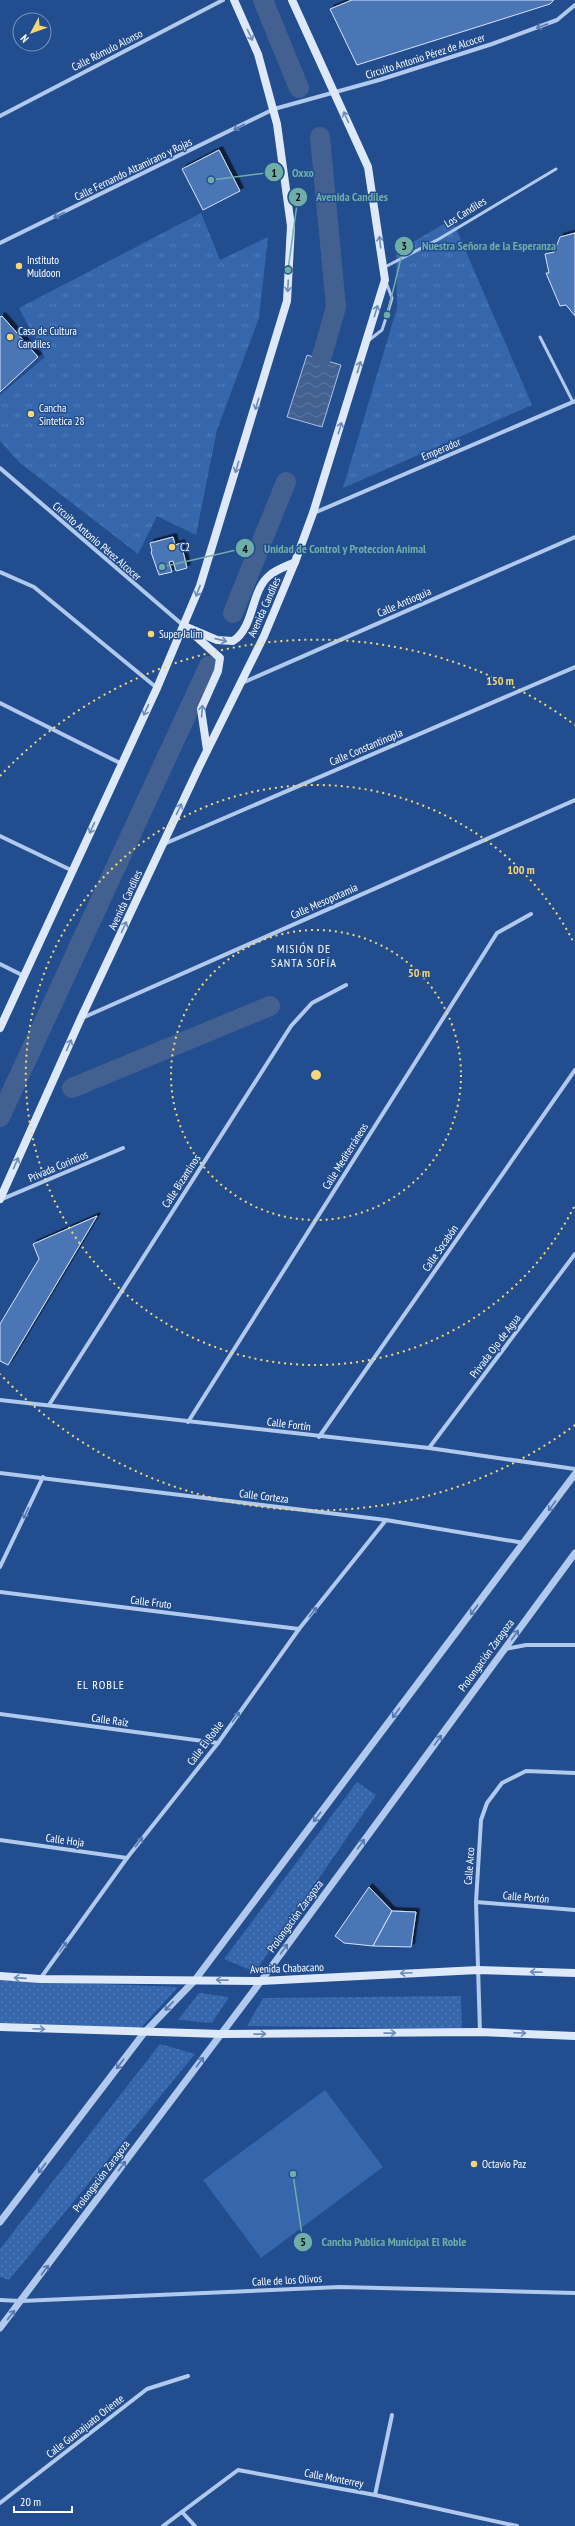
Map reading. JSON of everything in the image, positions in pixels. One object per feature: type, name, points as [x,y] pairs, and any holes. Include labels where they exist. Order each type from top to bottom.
[{"type":"main road","points":[[0,1028],[157,688],[200,586],[287,301],[291,226],[274,109],[258,54],[234,0]]},
{"type":"main road","name":"Avenida Candiles","points":[[0,1200],[81,1018],[207,750],[241,684],[296,562],[314,513],[385,280],[368,166],[292,0]]},
{"type":"main road","points":[[184,626],[217,640],[233,640],[244,629],[266,579],[276,571],[296,562]]},
{"type":"main road","points":[[184,626],[220,658],[218,671],[201,709],[207,750]]},
{"type":"main road","name":"Avenida Chabacano","points":[[0,1976],[40,1979],[261,1981],[478,1970],[575,1973]]},
{"type":"main road","points":[[0,2027],[144,2033],[221,2034],[480,2032],[575,2036]]},
{"type":"street","name":"Calle Rómulo Alonso","points":[[0,116],[223,0]]},
{"type":"street","name":"Circuito Antonio Pérez de Alcocer","points":[[274,109],[335,93],[485,46],[557,20],[575,5]]},
{"type":"street","name":"Calle Fernando Altamirano y Rojas","points":[[0,243],[274,109]]},
{"type":"street","name":"Emperador","points":[[314,513],[574,402]]},
{"type":"street","name":"Circuito Antonio Pérez Alcocer","points":[[0,468],[184,626]]},
{"type":"street","name":"Calle Antioquia","points":[[241,684],[575,537]]},
{"type":"street","points":[[0,572],[34,587],[157,688]]},
{"type":"street","name":"Calle Constantinopla","points":[[164,844],[575,667]]},
{"type":"street","points":[[0,703],[122,764]]},
{"type":"street","name":"Calle Mesopotamia","points":[[81,1018],[575,800]]},
{"type":"street","points":[[0,836],[72,871]]},
{"type":"street","name":"Calle Mediterráneos","points":[[188,1422],[497,933],[530,914]]},
{"type":"street","points":[[0,964],[24,976]]},
{"type":"street","name":"Calle Bizantinos","points":[[49,1405],[291,1026],[312,1003],[346,985]]},
{"type":"street","name":"Calle Socabón","points":[[319,1437],[575,1070]]},
{"type":"street","name":"Privada Corintios","points":[[0,1200],[123,1148]]},
{"type":"street","name":"Privada Ojo de Agua","points":[[429,1448],[575,1254]]},
{"type":"street","name":"Calle Fortín","points":[[0,1400],[319,1437],[429,1448],[575,1468]]},
{"type":"street","name":"Calle Corteza","points":[[0,1473],[43,1477],[386,1520],[524,1543]]},
{"type":"street","points":[[0,2222],[144,2033],[195,1980],[575,1474]]},
{"type":"street","points":[[0,1567],[43,1477]]},
{"type":"street","name":"Calle El Roble","points":[[40,1979],[127,1858],[218,1743],[299,1629],[386,1520]]},
{"type":"street","name":"Prolongación Zaragoza","points":[[0,2328],[261,1981],[575,1553]]},
{"type":"street","name":"Calle Fruto","points":[[0,1592],[299,1629]]},
{"type":"street","points":[[504,1649],[526,1645],[575,1645]]},
{"type":"street","name":"Calle Raíz","points":[[0,1714],[218,1743]]},
{"type":"street","name":"Calle Arco","points":[[480,2032],[476,1902],[481,1820],[487,1803],[502,1783],[526,1771],[575,1773]]},
{"type":"street","name":"Calle Hoja","points":[[0,1840],[127,1858]]},
{"type":"street","name":"Calle Portón","points":[[476,1902],[575,1910]]},
{"type":"street","name":"Calle de los Olivos","points":[[0,2300],[21,2301],[340,2287],[575,2292]]},
{"type":"street","name":"Calle Guanajuato Oriente","points":[[0,2503],[148,2389],[188,2376]]},
{"type":"street","points":[[375,2495],[392,2414]]},
{"type":"street","name":"Calle Monterrey","points":[[163,2526],[238,2470],[375,2495],[517,2526]]},
{"type":"street","points":[[182,2512],[195,2526]]},
{"type":"lane","name":"Los Candiles","points":[[383,268],[439,239],[556,169]]},
{"type":"lane","points":[[366,342],[382,330],[392,298],[385,280]]},
{"type":"lane","points":[[540,337],[574,402]]},
{"type":"green space","points":[[201,213],[220,260],[268,237],[259,318],[217,430],[196,535],[157,516],[138,554],[20,463],[0,441],[0,395],[45,357],[19,308]]},
{"type":"green space","points":[[452,219],[532,405],[343,488],[397,308],[396,252]]},
{"type":"green space","points":[[357,1782],[376,1795],[255,1972],[224,1959]]},
{"type":"green space","points":[[0,1980],[178,1987],[141,2028],[0,2023]]},
{"type":"green space","points":[[199,1993],[229,1997],[212,2023],[178,2020]]},
{"type":"green space","points":[[461,1996],[462,2029],[247,2026],[263,1998]]},
{"type":"green space","points":[[160,2044],[195,2054],[9,2280],[0,2277],[0,2249]]},
{"type":"green space","points":[[325,2090],[383,2167],[261,2258],[203,2180]]},
{"type":"water","points":[[307,355],[341,365],[322,427],[287,417]]},
{"type":"building","points":[[352,0],[554,0],[550,4],[357,65],[330,9]]},
{"type":"building","points":[[219,150],[240,191],[203,210],[182,169]]},
{"type":"building","points":[[575,233],[575,316],[566,305],[560,306],[546,273],[549,273],[545,254],[554,252],[560,237]]},
{"type":"building","name":"Casa de Cultura Candiles","points":[[2,316],[38,357],[0,392],[0,317]]},
{"type":"building","points":[[173,537],[175,545],[181,543],[187,568],[176,571],[173,561],[169,562],[172,572],[159,575],[151,552],[150,543]]},
{"type":"building","points":[[97,1216],[8,1365],[0,1361],[0,1324],[39,1259],[33,1244]]},
{"type":"building","points":[[369,1887],[392,1911],[373,1946],[344,1943],[335,1936]]},
{"type":"building","points":[[392,1911],[416,1912],[411,1947],[373,1946]]},
{"type":"waterway","points":[[263,0],[299,88]]},
{"type":"waterway","points":[[320,137],[336,307],[322,356]]},
{"type":"waterway","points":[[233,613],[286,482]]},
{"type":"waterway","points":[[0,1117],[209,666]]},
{"type":"waterway","points":[[72,1088],[270,1006]]},
{"type":"place","name":"Oxxo","points":[[211,180]]},
{"type":"place","name":"Instituto Muldoon","points":[[19,266]]},
{"type":"place","name":"Avenida Candiles","points":[[288,270]]},
{"type":"place","name":"Nuestra Señora de la Esperanza","points":[[387,315]]},
{"type":"place","name":"Casa de Cultura Candiles","points":[[10,337]]},
{"type":"place","name":"Cancha Sintetica 28","points":[[31,414]]},
{"type":"place","name":"C2","points":[[172,547]]},
{"type":"place","name":"Unidad de Control y Proteccion Animal","points":[[162,567]]},
{"type":"place","name":"Super Jalím","points":[[151,634]]},
{"type":"place","name":"Octavio Paz","points":[[474,2164]]},
{"type":"place","name":"Cancha Publica Municipal El Roble","points":[[293,2174]]},
{"type":"district","name":"MISIÓN DE SANTA SOFÍA","points":[[304,956]]},
{"type":"district","name":"EL ROBLE","points":[[101,1685]]}]
